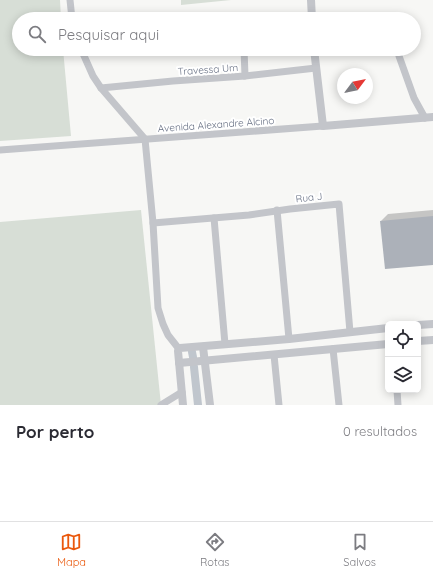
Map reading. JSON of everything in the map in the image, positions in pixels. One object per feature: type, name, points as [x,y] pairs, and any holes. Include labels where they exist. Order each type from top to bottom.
[{"type":"street","points":[[70,0],[71,12]]},
{"type":"street","points":[[311,0],[312,12]]},
{"type":"street","points":[[84,56],[93,76],[101,88],[145,140],[153,223],[158,308],[168,335],[179,349],[183,405]]},
{"type":"street","points":[[244,56],[245,76]]},
{"type":"street","points":[[315,56],[323,126]]},
{"type":"street","points":[[399,56],[414,98],[429,117]]},
{"type":"street","name":"Travessa Um","points":[[101,88],[245,76],[316,68]]},
{"type":"street","name":"Avenida Alexandre Alcino","points":[[0,150],[429,117]]},
{"type":"street","name":"Rua J","points":[[153,223],[249,215],[277,210],[339,204],[350,332]]},
{"type":"street","points":[[277,210],[289,339]]},
{"type":"street","points":[[214,218],[225,344]]},
{"type":"street","points":[[421,325],[433,324]]},
{"type":"street","points":[[179,349],[182,347],[203,347],[385,328]]},
{"type":"street","points":[[421,341],[433,340]]},
{"type":"street","points":[[179,363],[385,344]]},
{"type":"street","points":[[203,347],[210,405]]},
{"type":"street","points":[[333,349],[338,405]]},
{"type":"street","points":[[274,355],[279,405]]},
{"type":"street","points":[[161,405],[182,392]]},
{"type":"street","points":[[397,393],[398,405]]},
{"type":"shaded area","points":[[0,0],[60,0],[61,12],[12,12],[12,56],[64,56],[71,136],[0,141]]},
{"type":"shaded area","points":[[181,0],[231,0],[181,5]]},
{"type":"shaded area","points":[[141,210],[161,405],[0,405],[0,222]]},
{"type":"building","points":[[433,216],[433,265],[385,269],[380,221]]},
{"type":"waterway","points":[[192,352],[193,357]]},
{"type":"waterway","points":[[194,367],[198,405]]}]
